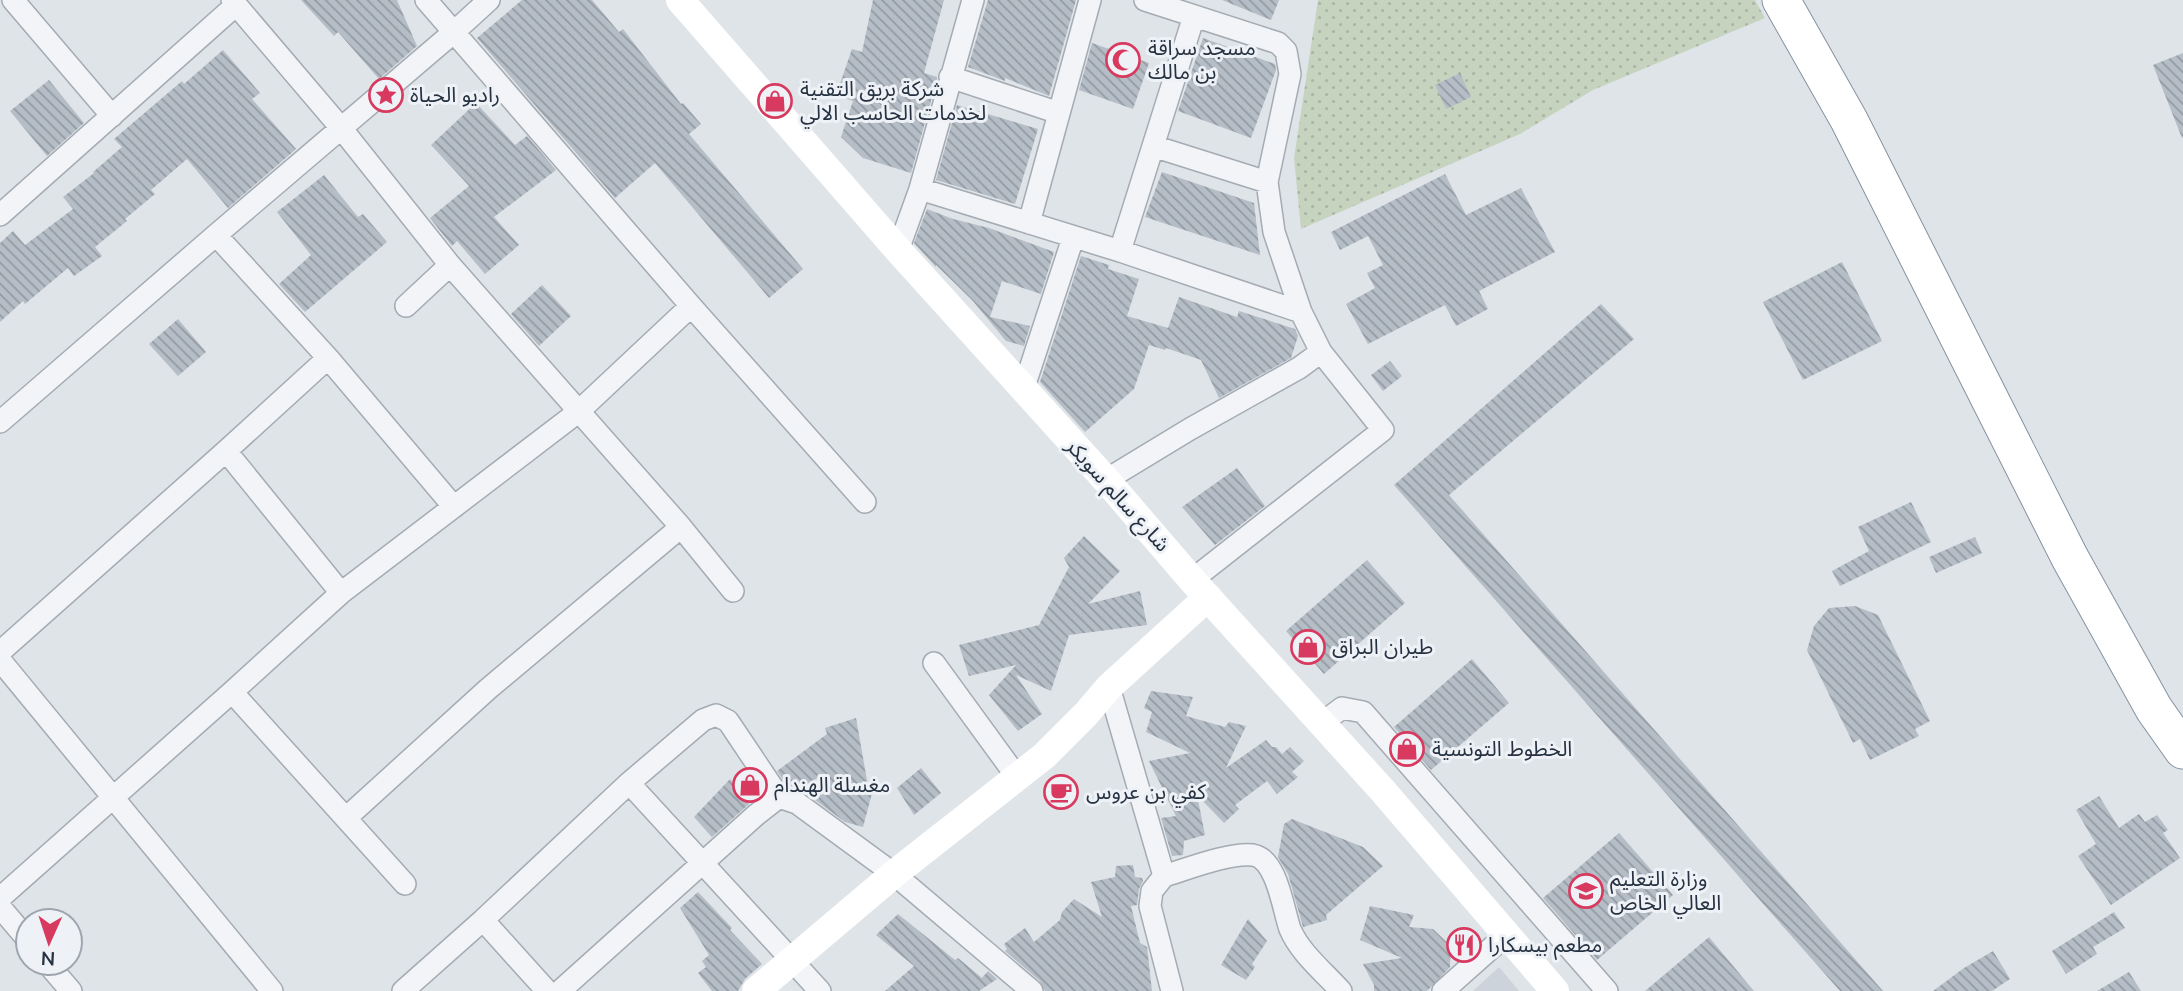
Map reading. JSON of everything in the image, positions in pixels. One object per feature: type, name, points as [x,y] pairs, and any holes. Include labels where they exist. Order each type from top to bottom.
[{"type":"highway","points":[[1781,0],[1849,120],[2070,558],[2154,709],[2183,750]]},
{"type":"highway","points":[[1803,0],[1910,195],[2152,663],[2183,711]]},
{"type":"street","points":[[0,4],[5,0]]},
{"type":"street","points":[[13,0],[111,116]]},
{"type":"street","points":[[426,0],[865,502]]},
{"type":"street","points":[[1,420],[454,33],[489,0]]},
{"type":"street","name":"شارع سالم سويكر","points":[[680,0],[898,250],[1383,790],[1555,991]]},
{"type":"street","points":[[898,250],[920,189],[973,0]]},
{"type":"street","points":[[1029,223],[1090,0]]},
{"type":"street","points":[[756,991],[894,874],[1044,756],[1200,589],[1383,430],[1321,352],[1301,312],[1274,232],[1267,182],[1290,74],[1286,51],[1278,43],[1145,0]]},
{"type":"street","points":[[3,206],[111,116],[234,2],[341,128],[450,265],[681,527],[733,591]]},
{"type":"street","points":[[1120,251],[1194,16]]},
{"type":"street","points":[[950,77],[1059,113]]},
{"type":"street","points":[[1153,146],[1267,182]]},
{"type":"street","points":[[920,189],[1120,251],[1301,312]]},
{"type":"street","points":[[216,235],[328,358],[454,507]]},
{"type":"street","points":[[1023,390],[1073,238]]},
{"type":"street","points":[[406,306],[450,265]]},
{"type":"street","points":[[0,898],[341,593],[578,412],[691,306]]},
{"type":"street","points":[[1106,480],[1299,368],[1321,352]]},
{"type":"street","points":[[0,652],[328,358]]},
{"type":"street","points":[[226,451],[341,593]]},
{"type":"street","points":[[346,818],[488,689],[681,527]]},
{"type":"street","points":[[0,660],[272,991]]},
{"type":"street","points":[[934,663],[1017,777]]},
{"type":"street","points":[[1109,687],[1164,876]]},
{"type":"street","points":[[232,692],[405,884]]},
{"type":"street","points":[[1322,723],[1342,708],[1363,712],[1607,991]]},
{"type":"street","points":[[403,991],[629,783],[703,720],[716,715],[728,722],[779,797],[797,803],[894,874],[1032,991]]},
{"type":"street","points":[[629,783],[820,991]]},
{"type":"street","points":[[560,991],[779,797]]},
{"type":"street","points":[[1172,991],[1150,906],[1152,891],[1164,876],[1231,857],[1254,855],[1265,860],[1272,870],[1291,931],[1300,946],[1341,991]]},
{"type":"street","points":[[0,907],[14,924]]},
{"type":"street","points":[[483,920],[547,991]]},
{"type":"street","points":[[1443,991],[1506,935]]},
{"type":"street","points":[[59,977],[71,991]]},
{"type":"shaded area","points":[[1499,967],[1519,991],[1473,991]]},
{"type":"green space","points":[[1318,0],[1755,0],[1765,18],[1593,90],[1520,134],[1301,229],[1294,158]]},
{"type":"building","points":[[301,0],[397,0],[417,46],[379,79],[338,32],[334,36]]},
{"type":"building","points":[[522,0],[592,0],[619,32],[623,29],[681,104],[683,103],[701,124],[689,134],[803,269],[769,298],[655,163],[615,198],[477,38]]},
{"type":"building","points":[[873,0],[944,0],[924,73],[937,79],[911,173],[863,158],[841,137],[853,101],[836,95],[852,49],[862,52]]},
{"type":"building","points":[[988,0],[1076,0],[1049,96],[1005,78],[1005,81],[968,67]]},
{"type":"building","points":[[1222,0],[1279,0],[1271,20]]},
{"type":"building","points":[[1203,38],[1275,64],[1276,70],[1251,138],[1178,111]]},
{"type":"building","points":[[1092,43],[1149,63],[1133,109],[1079,90]]},
{"type":"building","points":[[223,50],[260,93],[252,99],[296,149],[228,208],[187,159],[151,190],[155,194],[125,219],[127,221],[95,247],[102,256],[74,276],[68,268],[25,304],[23,301],[0,322],[0,243],[13,231],[25,245],[73,209],[63,197],[122,147],[114,139]]},
{"type":"building","points":[[2183,53],[2183,138],[2182,138],[2153,65]]},
{"type":"building","points":[[1460,73],[1471,97],[1446,109],[1435,85]]},
{"type":"building","points":[[49,80],[84,123],[47,156],[10,111]]},
{"type":"building","points":[[476,103],[515,145],[527,136],[556,170],[494,217],[519,245],[485,274],[457,241],[452,246],[430,218],[469,186],[431,145]]},
{"type":"building","points":[[957,105],[1038,129],[1015,204],[936,180]]},
{"type":"building","points":[[1162,172],[1254,203],[1260,255],[1145,217]]},
{"type":"building","points":[[1445,174],[1466,215],[1521,188],[1555,252],[1479,291],[1488,309],[1456,326],[1445,305],[1368,344],[1346,304],[1375,288],[1367,273],[1383,265],[1368,236],[1340,250],[1331,232]]},
{"type":"building","points":[[324,175],[358,217],[363,214],[387,242],[305,312],[279,284],[311,255],[277,212]]},
{"type":"building","points":[[927,209],[1054,252],[1041,294],[1002,281],[990,317],[1030,326],[1024,346],[1006,341],[972,300],[914,243]]},
{"type":"building","points":[[1081,256],[1109,265],[1108,269],[1139,279],[1127,316],[1168,328],[1179,297],[1237,317],[1239,311],[1295,329],[1298,336],[1291,358],[1219,398],[1201,360],[1149,345],[1134,389],[1085,432],[1040,382]]},
{"type":"building","points":[[1842,262],[1882,341],[1803,380],[1763,302]]},
{"type":"building","points":[[542,285],[571,316],[539,346],[511,314]]},
{"type":"building","points":[[1601,304],[1634,339],[1449,495],[1883,991],[1840,991],[1394,485]]},
{"type":"building","points":[[178,319],[206,352],[178,376],[149,344]]},
{"type":"building","points":[[1390,361],[1402,376],[1383,391],[1371,375]]},
{"type":"building","points":[[1237,468],[1265,506],[1215,545],[1182,507]]},
{"type":"building","points":[[1911,502],[1931,542],[1840,586],[1832,571],[1869,551],[1858,527]]},
{"type":"building","points":[[1084,536],[1120,571],[1088,604],[1140,591],[1147,625],[1069,635],[1051,691],[1016,675],[1042,714],[1018,731],[989,695],[1016,665],[969,676],[959,645],[1039,625],[1069,567],[1064,558]]},
{"type":"building","points":[[1975,537],[1982,553],[1936,573],[1929,557]]},
{"type":"building","points":[[1367,560],[1405,603],[1324,674],[1286,631]]},
{"type":"building","points":[[1855,606],[1878,615],[1930,721],[1915,729],[1919,736],[1870,760],[1860,739],[1853,743],[1807,650],[1814,626],[1829,608]]},
{"type":"building","points":[[1472,659],[1509,703],[1431,770],[1394,727]]},
{"type":"building","points":[[1151,691],[1193,697],[1186,716],[1225,727],[1229,722],[1246,726],[1226,768],[1266,740],[1282,754],[1290,747],[1304,761],[1292,772],[1298,777],[1277,794],[1267,781],[1235,805],[1239,809],[1224,823],[1197,795],[1205,835],[1184,841],[1183,855],[1172,856],[1161,818],[1176,816],[1149,761],[1190,753],[1146,732],[1152,712],[1144,708]]},
{"type":"building","points":[[856,718],[868,786],[874,786],[863,827],[845,822],[815,800],[825,773],[799,790],[787,786],[777,771],[827,734],[825,728]]},
{"type":"building","points":[[921,768],[941,793],[914,815],[897,788]]},
{"type":"building","points":[[730,779],[749,804],[712,837],[694,817]]},
{"type":"building","points":[[2099,796],[2119,828],[2139,814],[2145,822],[2157,815],[2168,830],[2163,833],[2180,858],[2111,905],[2078,856],[2096,844],[2076,810]]},
{"type":"building","points":[[1292,819],[1363,847],[1383,866],[1326,915],[1327,920],[1303,927],[1288,874],[1278,857],[1284,824]]},
{"type":"building","points":[[1619,833],[1673,895],[1597,960],[1543,898]]},
{"type":"building","points":[[1133,865],[1135,877],[1142,878],[1143,881],[1137,905],[1131,906],[1140,943],[1147,947],[1152,991],[1045,991],[1040,981],[1005,951],[1007,949],[1004,944],[1025,928],[1034,942],[1060,920],[1062,912],[1074,899],[1102,917],[1091,882],[1115,877],[1116,866]]},
{"type":"building","points":[[698,892],[762,964],[745,979],[738,991],[712,991],[698,973],[706,967],[702,961],[709,955],[680,908]]},
{"type":"building","points":[[1370,906],[1414,915],[1409,927],[1433,929],[1451,946],[1450,967],[1427,991],[1374,991],[1374,985],[1363,964],[1402,958],[1360,940]]},
{"type":"building","points":[[2114,912],[2125,928],[2093,947],[2097,954],[2066,974],[2052,951]]},
{"type":"building","points":[[898,914],[982,978],[988,971],[997,979],[979,991],[885,991],[914,966],[876,935]]},
{"type":"building","points":[[1248,919],[1267,941],[1252,964],[1255,967],[1246,980],[1221,965]]},
{"type":"building","points":[[1709,937],[1754,991],[1645,991]]},
{"type":"building","points":[[1993,951],[2010,979],[1992,991],[1933,991],[1964,968]]},
{"type":"building","points":[[2129,972],[2141,991],[2097,991]]},
{"type":"place","name":"مسجد سراقة بن مالك","points":[[1123,60]]},
{"type":"place","name":"راديو الحياة","points":[[386,95]]},
{"type":"place","name":"شركة بريق التقنية لخدمات الحاسب الالي","points":[[775,101]]},
{"type":"place","name":"طيران البراق","points":[[1308,647]]},
{"type":"place","name":"الخطوط التونسية","points":[[1407,749]]},
{"type":"place","name":"مغسلة الهندام","points":[[750,785]]},
{"type":"place","name":"كفي بن عروس","points":[[1061,792]]},
{"type":"place","name":"وزارة التعليم العالي الخاص","points":[[1586,891]]},
{"type":"place","name":"مطعم بيسكارا","points":[[1464,945]]}]
